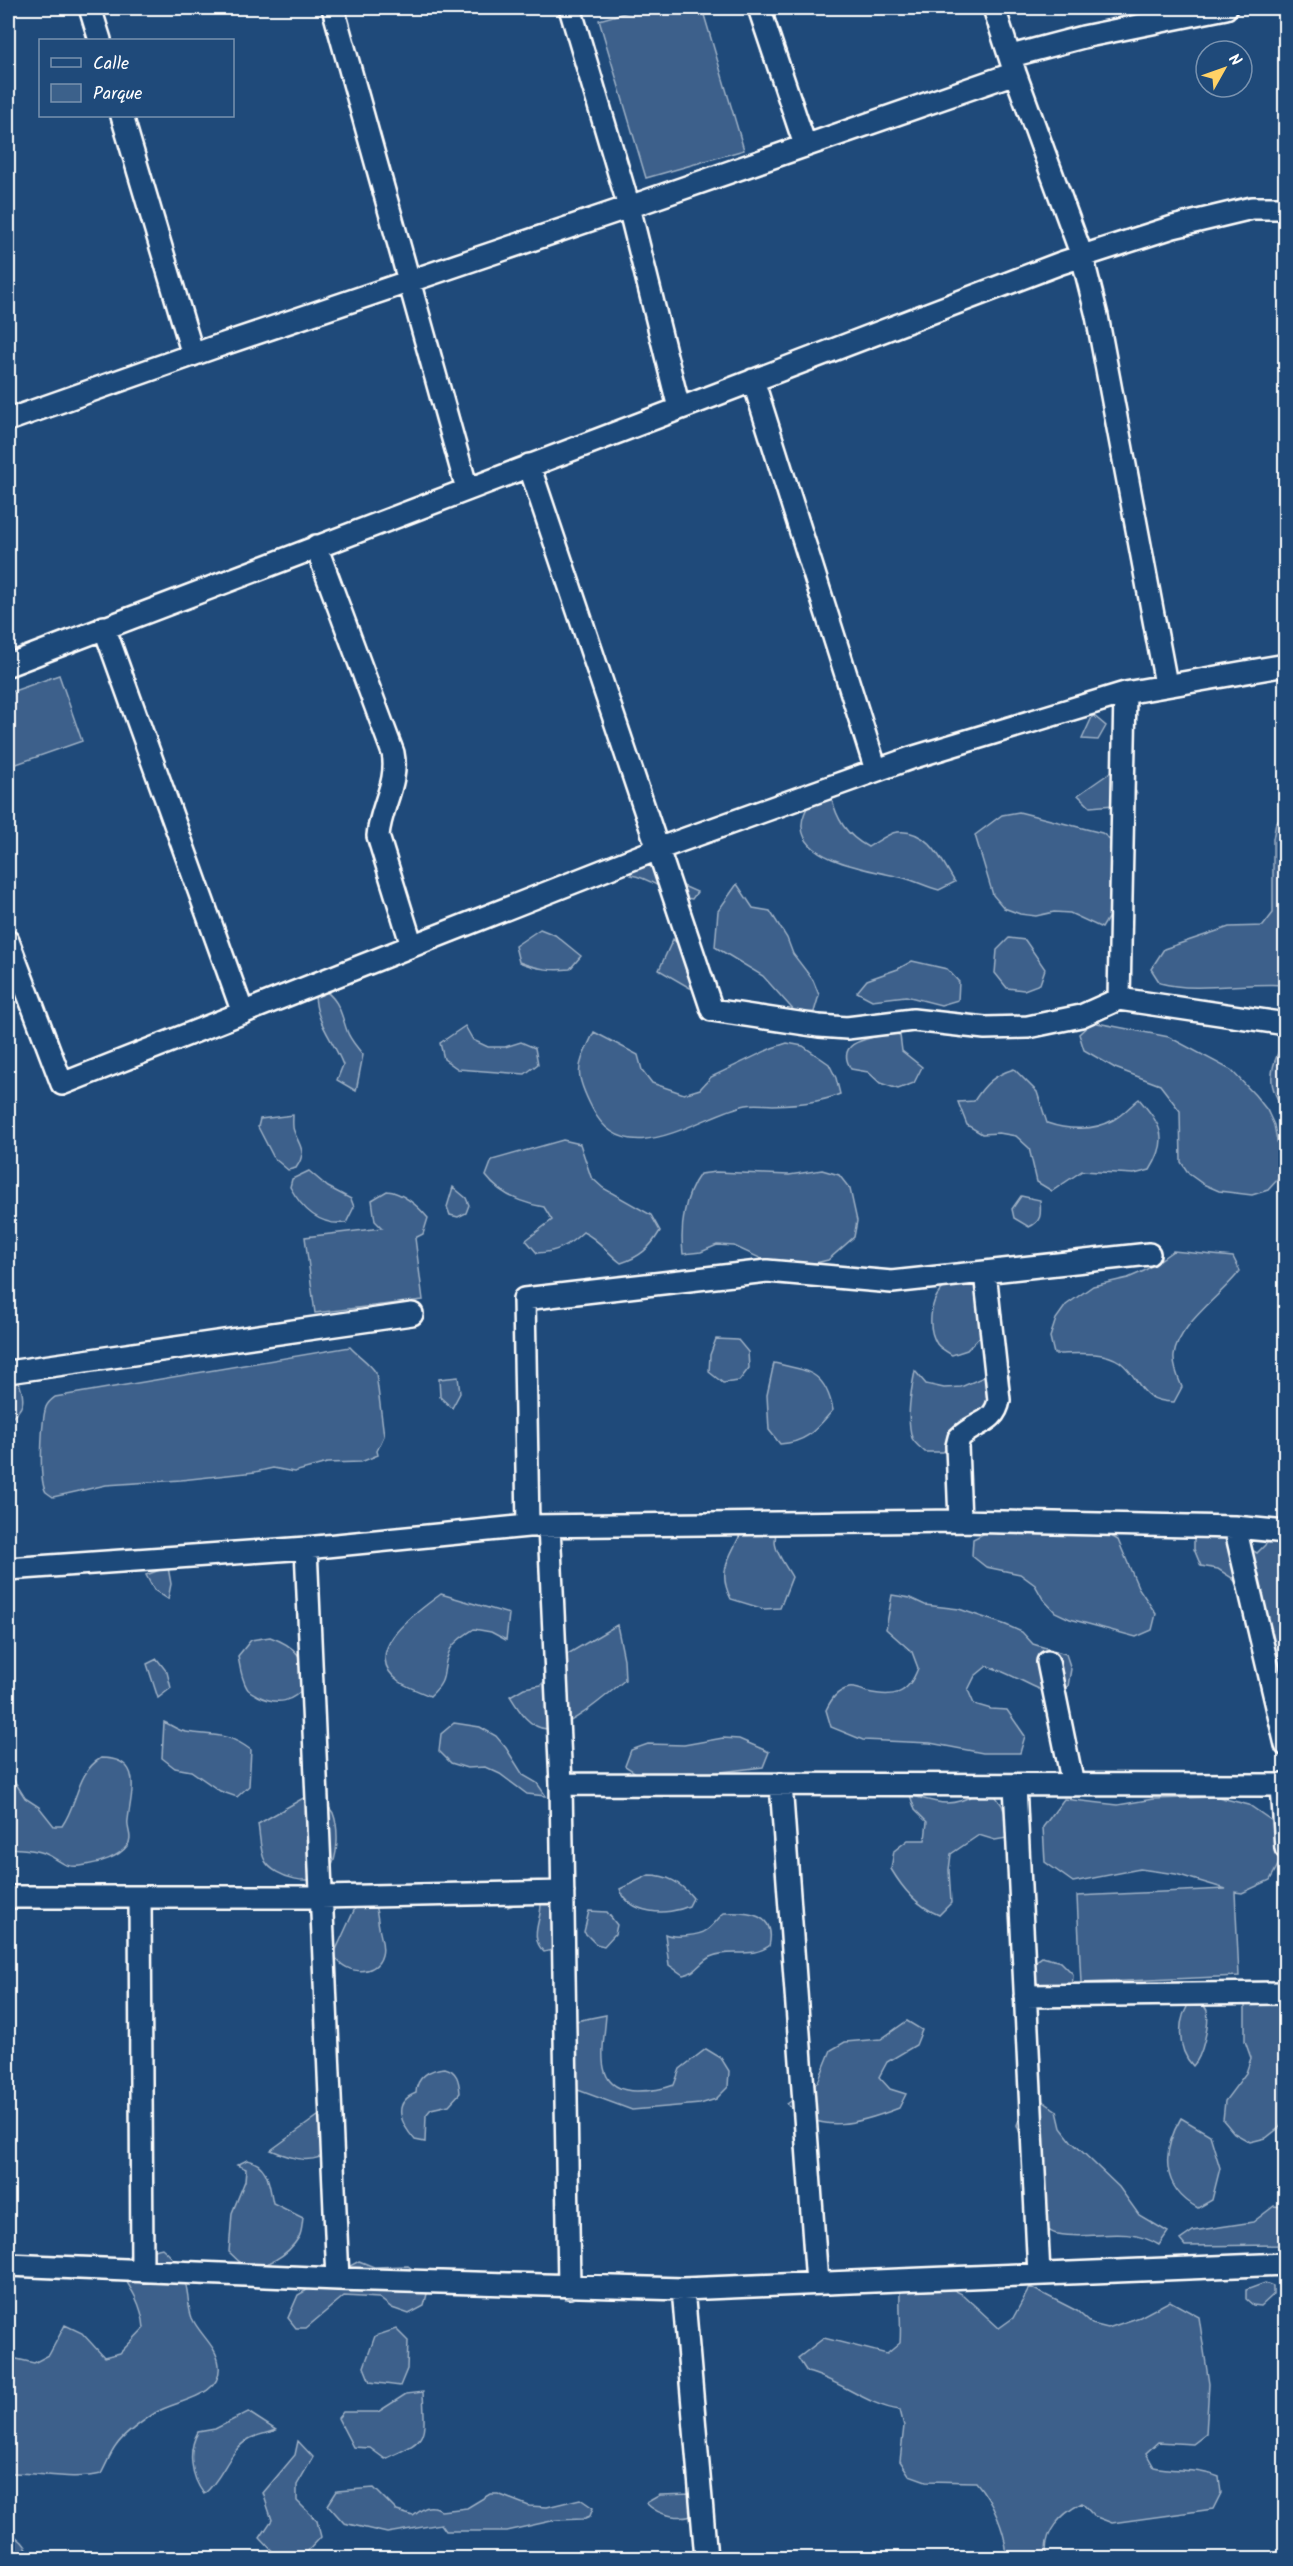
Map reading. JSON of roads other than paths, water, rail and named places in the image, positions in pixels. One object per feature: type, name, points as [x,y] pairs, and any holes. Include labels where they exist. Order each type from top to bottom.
[{"type":"street","points":[[90,8],[100,39]]},
{"type":"street","points":[[333,8],[467,489]]},
{"type":"street","points":[[570,8],[629,207],[679,408]]},
{"type":"street","points":[[759,8],[805,145]]},
{"type":"street","points":[[994,8],[1082,256],[1097,316],[1166,684]]},
{"type":"street","points":[[8,420],[805,145],[1083,37],[1226,8]]},
{"type":"street","points":[[122,117],[193,355]]},
{"type":"street","points":[[8,665],[1082,256],[1173,227],[1252,208],[1286,208]]},
{"type":"street","points":[[753,380],[876,771]]},
{"type":"street","points":[[530,465],[712,1010],[847,1028],[913,1020],[985,1028],[1029,1027],[1081,1016],[1119,999],[1286,1024]]},
{"type":"street","points":[[316,546],[393,753],[396,768],[380,820],[378,836],[412,946]]},
{"type":"street","points":[[112,624],[243,1014]]},
{"type":"street","points":[[8,941],[62,1084],[659,848],[876,771],[1125,693],[1166,684],[1286,665]]},
{"type":"street","points":[[1119,999],[1125,693]]},
{"type":"street","points":[[528,1526],[524,1299],[767,1271],[892,1282],[1149,1254]]},
{"type":"street","points":[[960,1521],[957,1446],[959,1438],[993,1416],[999,1400],[985,1272]]},
{"type":"street","points":[[8,1372],[412,1314]]},
{"type":"street","points":[[8,1569],[306,1548],[528,1526],[960,1521],[1235,1527],[1286,1532]]},
{"type":"street","points":[[549,1526],[561,1784],[568,2287]]},
{"type":"street","points":[[1235,1527],[1286,1745]]},
{"type":"street","points":[[306,1548],[338,2279]]},
{"type":"street","points":[[1048,1662],[1073,1785]]},
{"type":"street","points":[[561,1784],[1284,1785],[1286,1848]]},
{"type":"street","points":[[781,1785],[818,2283]]},
{"type":"street","points":[[1015,1785],[1039,2274]]},
{"type":"street","points":[[8,1897],[321,1897],[563,1892]]},
{"type":"street","points":[[140,1897],[142,2271]]},
{"type":"street","points":[[1025,1996],[1286,1993]]},
{"type":"street","points":[[8,2265],[338,2279],[683,2289],[1286,2264]]},
{"type":"street","points":[[683,2289],[706,2559]]}]
